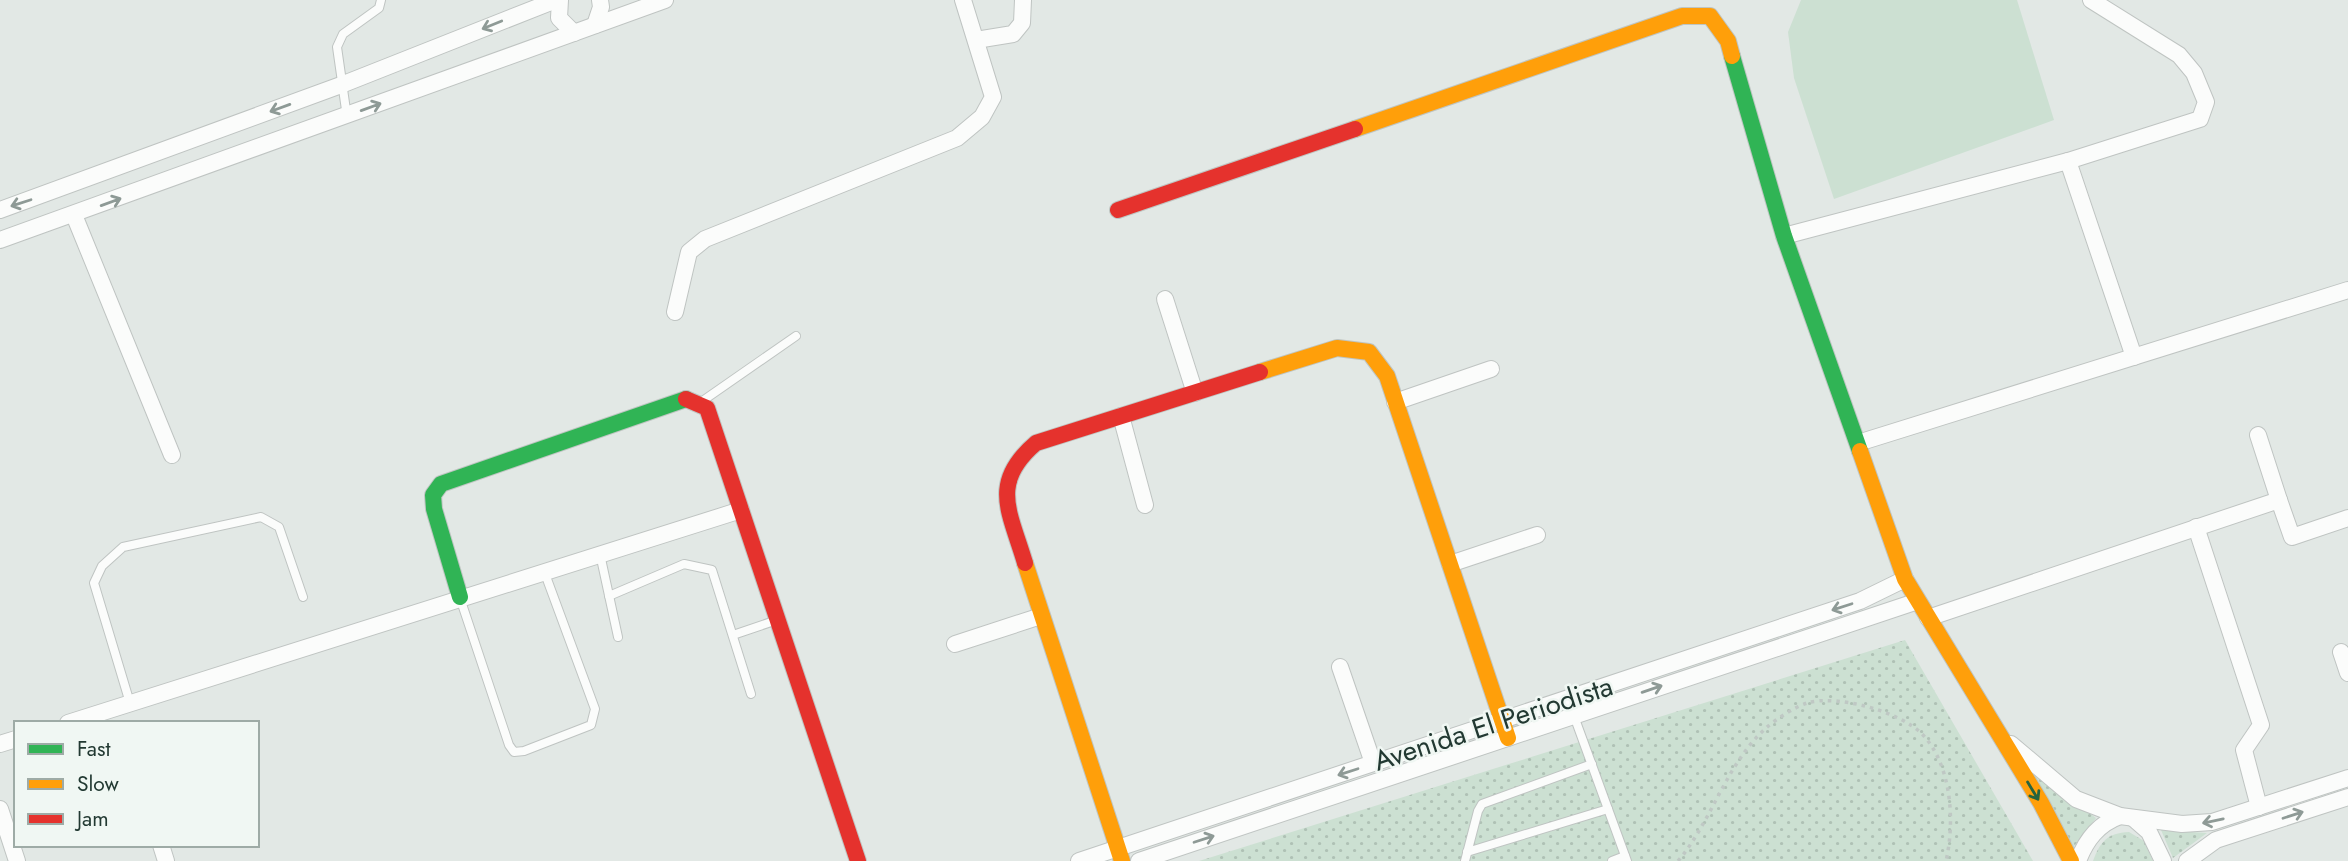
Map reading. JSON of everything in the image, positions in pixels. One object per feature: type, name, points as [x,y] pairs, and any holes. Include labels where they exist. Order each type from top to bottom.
[{"type":"street","points":[[0,210],[341,85],[558,0],[559,18],[574,33]]},
{"type":"street","points":[[596,25],[600,0]]},
{"type":"street","points":[[0,240],[666,0]]},
{"type":"street","points":[[675,312],[689,252],[705,239],[957,138],[982,117],[993,97],[963,0]]},
{"type":"street","points":[[976,40],[1013,34],[1022,23],[1025,11],[1023,0]]},
{"type":"street","points":[[1784,236],[2068,161],[2200,119],[2206,102],[2194,73],[2179,55],[2091,0]]},
{"type":"street","points":[[1118,210],[1682,16],[1710,16],[1728,41],[1784,236],[1905,579],[1998,732],[2071,861]]},
{"type":"street","points":[[2068,161],[2134,357]]},
{"type":"street","points":[[74,215],[172,455]]},
{"type":"street","points":[[1858,443],[2348,290]]},
{"type":"street","points":[[1165,299],[1195,393]]},
{"type":"street","points":[[1120,855],[1041,616],[1007,502],[1008,475],[1017,459],[1036,443],[1338,348],[1355,348],[1369,352],[1387,376],[1508,738]]},
{"type":"street","points":[[1395,402],[1491,369]]},
{"type":"street","points":[[460,597],[434,509],[433,495],[441,484],[689,398],[701,402],[707,408],[858,861]]},
{"type":"street","points":[[1121,416],[1145,505]]},
{"type":"street","points":[[2258,435],[2292,537],[2348,518]]},
{"type":"street","points":[[1928,618],[2278,500]]},
{"type":"street","points":[[77,721],[123,711],[460,597],[741,510]]},
{"type":"street","points":[[2196,527],[2261,725],[2244,750],[2259,807]]},
{"type":"street","points":[[1450,564],[1537,535]]},
{"type":"street","name":"Avenida El Periodista","points":[[1079,861],[1120,855],[1373,763],[1860,601],[1905,579]]},
{"type":"street","points":[[1139,861],[1917,601]]},
{"type":"street","points":[[955,644],[1041,616]]},
{"type":"street","points":[[2341,652],[2348,673]]},
{"type":"street","points":[[1340,667],[1373,763]]},
{"type":"street","points":[[1998,732],[2076,799],[2126,816],[2182,824],[2212,822],[2348,778]]},
{"type":"street","points":[[2187,861],[2216,840],[2348,797]]},
{"type":"street","points":[[0,809],[17,861]]},
{"type":"street","points":[[2078,861],[2084,845],[2103,823],[2126,816]]},
{"type":"street","points":[[2126,816],[2150,832],[2163,861]]},
{"type":"lane","points":[[347,117],[337,47],[343,34],[379,8],[381,0]]},
{"type":"lane","points":[[701,402],[796,337]]},
{"type":"lane","points":[[123,711],[94,583],[102,566],[123,547],[261,517],[279,527],[303,597]]},
{"type":"lane","points":[[600,554],[618,637]]},
{"type":"lane","points":[[609,596],[684,564],[712,570],[751,694]]},
{"type":"lane","points":[[460,597],[509,746],[514,752],[524,751],[591,724],[595,709],[544,571]]},
{"type":"lane","points":[[733,635],[778,620]]},
{"type":"lane","points":[[1574,716],[1626,859],[1612,861]]},
{"type":"lane","points":[[1466,857],[1482,804],[1592,764]]},
{"type":"lane","points":[[1466,857],[1608,809]]},
{"type":"path","points":[[1678,861],[1696,840],[1744,753],[1767,727],[1808,703],[1847,701],[1887,714],[1922,734],[1934,752],[1949,789],[1946,861]]},
{"type":"green space","points":[[1801,0],[2017,0],[2054,120],[1834,199],[1794,78],[1788,32]]},
{"type":"green space","points":[[1905,640],[2033,861],[1199,861]]},
{"type":"green space","points":[[2022,763],[2096,818],[2072,849]]},
{"type":"green space","points":[[2161,830],[2207,833],[2173,858]]},
{"type":"green space","points":[[2129,832],[2144,841],[2153,861],[2093,861],[2105,840],[2115,834]]},
{"type":"traffic: fast","points":[[1732,56],[1784,236],[1860,451]]},
{"type":"traffic: fast","points":[[460,597],[434,509],[433,495],[441,484],[686,399]]},
{"type":"traffic: slow","points":[[1355,129],[1682,16],[1710,16],[1728,41],[1732,56]]},
{"type":"traffic: slow","points":[[1260,372],[1337,348],[1369,352],[1387,376],[1508,738]]},
{"type":"traffic: slow","points":[[1860,451],[1905,579],[2041,803],[2071,861]]},
{"type":"traffic: slow","points":[[1025,563],[1122,861]]},
{"type":"traffic: jam","points":[[1118,210],[1355,129]]},
{"type":"traffic: jam","points":[[1025,563],[1009,513],[1008,485],[1012,471],[1036,443],[1260,372]]},
{"type":"traffic: jam","points":[[686,399],[707,408],[858,861]]}]
